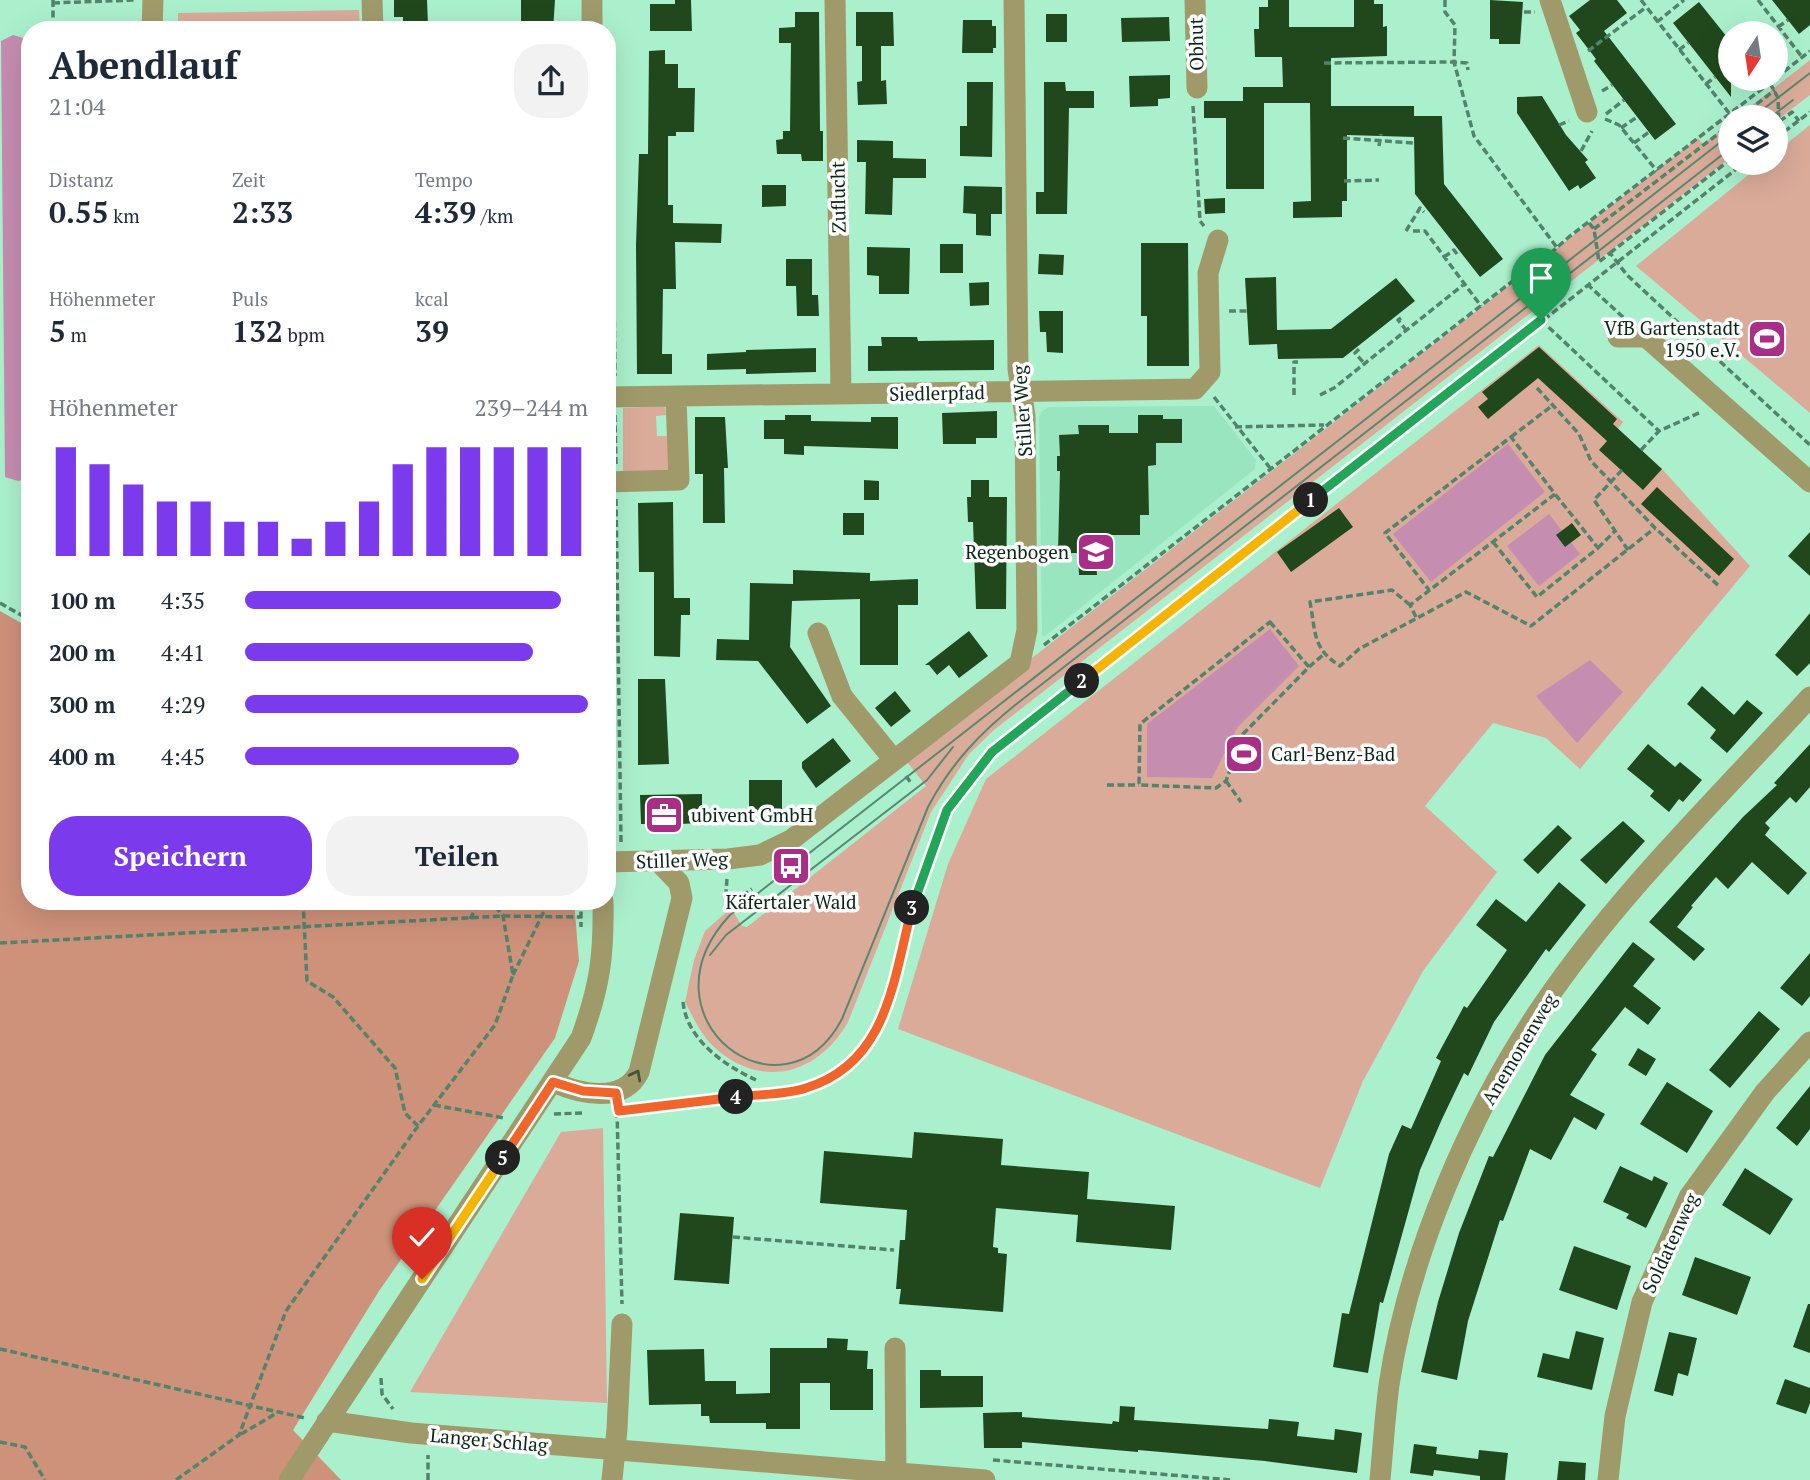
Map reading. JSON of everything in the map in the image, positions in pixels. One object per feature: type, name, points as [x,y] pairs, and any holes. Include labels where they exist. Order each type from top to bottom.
[{"type":"street","points":[[152,0],[152,21]]},
{"type":"street","points":[[372,0],[373,21]]},
{"type":"street","points":[[592,0],[600,21]]},
{"type":"street","name":"Zuflucht","points":[[835,0],[841,394]]},
{"type":"street","name":"Stiller Weg","points":[[616,862],[728,859],[760,855],[790,840],[1020,663],[1027,630],[1025,416],[1018,369],[1014,0]]},
{"type":"street","name":"Obhut","points":[[1195,0],[1197,88]]},
{"type":"street","points":[[1550,0],[1570,64],[1596,116]]},
{"type":"street","name":"Siedlerpfad","points":[[616,397],[1195,389],[1210,372],[1208,273],[1218,240]]},
{"type":"street","points":[[1618,337],[1646,337],[1723,402],[1810,482]]},
{"type":"street","points":[[616,482],[679,480],[676,398]]},
{"type":"street","points":[[818,632],[842,696],[894,760]]},
{"type":"street","name":"Anemonenweg","points":[[1380,1480],[1389,1384],[1406,1304],[1442,1194],[1485,1102],[1542,1005],[1612,914],[1810,697]]},
{"type":"street","points":[[553,1082],[617,1102],[639,1072],[681,905],[682,891],[679,883],[659,862]]},
{"type":"street","points":[[289,1480],[581,1038],[594,1003],[604,955],[603,910]]},
{"type":"street","name":"Soldatenweg","points":[[1608,1480],[1615,1416],[1642,1302],[1689,1197],[1765,1092],[1810,1042]]},
{"type":"street","points":[[612,1480],[622,1324]]},
{"type":"street","points":[[895,1348],[896,1476]]},
{"type":"street","name":"Langer Schlag","points":[[327,1421],[411,1433],[896,1476],[985,1480]]},
{"type":"path","points":[[53,21],[53,1],[152,0]]},
{"type":"path","points":[[1445,0],[1445,12],[1455,25],[1454,62],[1474,136],[1558,249]]},
{"type":"path","points":[[1641,0],[1723,105]]},
{"type":"path","points":[[1657,22],[1684,0]]},
{"type":"path","points":[[1758,0],[1774,21]]},
{"type":"path","points":[[1570,64],[1645,8]]},
{"type":"path","points":[[1788,40],[1802,57]]},
{"type":"path","points":[[1679,50],[1688,43]]},
{"type":"path","points":[[1788,68],[1810,51]]},
{"type":"path","points":[[1324,62],[1454,62],[1467,64],[1468,70]]},
{"type":"path","points":[[1706,84],[1715,77]]},
{"type":"path","points":[[1197,88],[1192,96],[1200,221],[1218,240]]},
{"type":"path","points":[[1741,105],[1759,91]]},
{"type":"path","points":[[1756,105],[1774,91]]},
{"type":"path","points":[[1581,151],[1596,116],[1625,100]]},
{"type":"path","points":[[1788,116],[1793,112],[1799,121]]},
{"type":"path","points":[[1788,129],[1810,112]]},
{"type":"path","points":[[1596,116],[1621,128],[1657,171]]},
{"type":"path","points":[[1621,128],[1637,117]]},
{"type":"path","points":[[1020,663],[1718,123]]},
{"type":"path","points":[[1634,143],[1649,132]]},
{"type":"path","points":[[1379,144],[1381,134]]},
{"type":"path","points":[[1594,229],[1718,134]]},
{"type":"path","points":[[1343,138],[1379,144],[1414,143]]},
{"type":"path","points":[[1589,222],[1594,229],[1596,259],[1599,262],[1718,169]]},
{"type":"path","points":[[622,1324],[617,1102],[804,1089],[837,1076],[862,1055],[882,1019],[918,887],[947,810],[992,752],[1728,175]]},
{"type":"path","points":[[1344,181],[1379,180]]},
{"type":"path","points":[[1406,231],[1420,208],[1424,212]]},
{"type":"path","points":[[1413,231],[1425,231],[1481,306]]},
{"type":"path","points":[[1444,257],[1454,250],[1457,254]]},
{"type":"path","points":[[1610,253],[1627,275],[1810,445]]},
{"type":"path","points":[[1587,284],[1646,337]]},
{"type":"path","points":[[1320,395],[1334,388],[1464,285]]},
{"type":"path","points":[[1401,318],[1398,320],[1406,330]]},
{"type":"path","points":[[1541,320],[1659,431]]},
{"type":"path","points":[[1359,349],[1355,353],[1364,364]]},
{"type":"path","points":[[1294,395],[1294,362],[1298,362]]},
{"type":"path","points":[[1537,388],[1579,434],[1591,461],[1655,528],[1719,586]]},
{"type":"path","points":[[1213,395],[1270,468]]},
{"type":"path","points":[[1641,450],[1659,431],[1723,402]]},
{"type":"path","points":[[1430,590],[1385,533],[1553,405]]},
{"type":"path","points":[[1236,427],[1324,425]]},
{"type":"path","points":[[1511,437],[1598,548]]},
{"type":"path","points":[[1622,470],[1594,500],[1628,550]]},
{"type":"path","points":[[1410,605],[1555,494]]},
{"type":"path","points":[[1416,617],[1410,605],[1392,590],[1310,602],[1319,647],[1323,655],[1340,666],[1359,649],[1466,592],[1531,626],[1655,528]]},
{"type":"path","points":[[1493,542],[1537,597],[1615,531]]},
{"type":"path","points":[[0,603],[21,615]]},
{"type":"path","points":[[1139,785],[1140,724],[1270,622],[1309,667]]},
{"type":"path","points":[[1107,785],[1216,788],[1226,781],[1243,734],[1323,655]]},
{"type":"path","points":[[1226,781],[1241,802]]},
{"type":"path","points":[[728,859],[726,892],[743,913]]},
{"type":"path","points":[[734,902],[752,888]]},
{"type":"path","points":[[303,910],[307,981],[333,997],[395,1068],[405,1112],[418,1126]]},
{"type":"path","points":[[470,919],[475,910]]},
{"type":"path","points":[[498,910],[503,916],[513,975]]},
{"type":"path","points":[[239,1435],[286,1311],[418,1126],[495,1025],[513,975],[544,910]]},
{"type":"path","points":[[581,910],[581,930]]},
{"type":"path","points":[[0,943],[503,916],[581,917]]},
{"type":"path","points":[[683,1002],[692,1025],[712,1054],[755,1080]]},
{"type":"path","points":[[434,1105],[506,1119]]},
{"type":"path","points":[[733,1237],[894,1250]]},
{"type":"path","points":[[0,1349],[277,1413],[327,1421]]},
{"type":"path","points":[[382,1374],[382,1394],[392,1408],[401,1412]]},
{"type":"path","points":[[176,1480],[239,1435],[277,1413]]},
{"type":"path","points":[[0,1442],[25,1447],[45,1480]]},
{"type":"shaded area","points":[[359,10],[360,21],[178,21],[178,13]]},
{"type":"shaded area","points":[[13,35],[21,37],[21,480],[18,481],[5,477],[1,41]]},
{"type":"shaded area","points":[[1810,60],[1810,95],[1788,112],[1788,105],[1752,105],[1770,91],[1788,91],[1788,77]]},
{"type":"shaded area","name":"VfB Gartenstadt 1950 e.V.","points":[[1810,125],[1810,413],[1636,266],[1748,175],[1788,175],[1788,142]]},
{"type":"shaded area","points":[[1718,132],[1718,167],[995,729],[969,754],[931,812],[848,1022],[836,1040],[821,1054],[805,1065],[769,1072],[751,1069],[732,1060],[709,1042],[685,1002],[694,960],[705,931],[731,908],[742,926],[747,927],[926,786],[904,758],[1698,138],[1703,144]]},
{"type":"shaded area","name":"Carl-Benz-Bad","points":[[1539,345],[1623,422],[1618,429],[1663,470],[1750,566],[1580,769],[1546,738],[1493,723],[1425,806],[1497,872],[1423,971],[1363,1081],[1320,1188],[898,1029],[948,864],[986,779]]},
{"type":"shaded area","points":[[665,406],[666,415],[656,416],[657,436],[672,436],[673,464],[668,474],[623,476],[623,408]]},
{"type":"shaded area","name":"Regenbogen","points":[[1214,406],[1256,460],[1255,469],[1042,636],[1039,418],[1042,411],[1049,407]]},
{"type":"shaded area","points":[[1508,444],[1545,492],[1431,582],[1393,534]]},
{"type":"shaded area","points":[[1549,514],[1580,554],[1539,586],[1507,546]]},
{"type":"shaded area","points":[[0,611],[21,623],[21,910],[575,910],[579,961],[555,1038],[379,1291],[293,1430],[341,1480],[0,1480]]},
{"type":"shaded area","points":[[1270,629],[1299,666],[1237,728],[1212,778],[1147,777],[1147,724]]},
{"type":"shaded area","points":[[1590,660],[1623,692],[1577,743],[1536,696]]},
{"type":"shaded area","points":[[603,1128],[607,1403],[410,1392],[561,1132]]},
{"type":"building","points":[[394,0],[427,0],[428,21],[403,21],[403,17],[394,17]]},
{"type":"building","points":[[521,0],[555,0],[554,21],[521,21]]},
{"type":"building","points":[[675,0],[691,0],[692,31],[650,31],[650,4],[675,4]]},
{"type":"building","points":[[1268,0],[1289,0],[1289,27],[1354,27],[1354,0],[1374,0],[1374,4],[1383,4],[1383,27],[1387,26],[1387,56],[1331,58],[1331,106],[1414,106],[1414,116],[1442,116],[1444,184],[1503,259],[1480,277],[1415,194],[1414,137],[1347,135],[1347,201],[1342,201],[1342,217],[1293,218],[1293,202],[1311,201],[1310,103],[1264,103],[1264,189],[1226,189],[1226,118],[1204,118],[1204,101],[1243,101],[1243,87],[1283,87],[1282,57],[1255,57],[1254,29],[1259,29],[1259,7],[1268,7]]},
{"type":"building","points":[[1490,0],[1523,2],[1520,44],[1499,44],[1499,39],[1490,39]]},
{"type":"building","points":[[1590,0],[1617,0],[1627,13],[1604,31],[1676,124],[1655,140],[1594,61],[1596,59],[1576,33],[1580,30],[1569,16]]},
{"type":"building","points":[[1772,0],[1810,0],[1810,25],[1799,34]]},
{"type":"building","points":[[1699,2],[1718,26],[1718,80],[1673,23]]},
{"type":"building","points":[[795,12],[819,12],[820,131],[823,131],[823,161],[802,161],[801,154],[777,154],[776,140],[783,139],[783,131],[790,131],[791,43],[779,43],[779,28],[795,27]]},
{"type":"building","points":[[856,12],[893,12],[894,46],[881,46],[881,81],[886,80],[887,104],[858,105],[857,82],[862,81],[862,46],[856,46]]},
{"type":"building","points":[[1046,14],[1067,14],[1067,42],[1046,42]]},
{"type":"building","points":[[1169,17],[1170,41],[1122,42],[1121,18]]},
{"type":"building","points":[[963,20],[992,20],[992,26],[996,26],[996,48],[993,48],[993,53],[962,53]]},
{"type":"building","points":[[665,50],[665,64],[678,64],[678,88],[695,88],[694,132],[676,132],[676,136],[668,136],[668,205],[673,205],[673,223],[722,224],[721,243],[675,242],[676,289],[663,289],[662,354],[672,354],[672,374],[637,374],[636,245],[639,154],[648,154],[649,51]]},
{"type":"building","points":[[1170,75],[1170,98],[1158,99],[1158,106],[1130,107],[1129,76]]},
{"type":"building","points":[[967,82],[993,82],[992,157],[960,156],[960,126],[967,126]]},
{"type":"building","points":[[1044,82],[1065,82],[1066,91],[1094,91],[1094,108],[1069,108],[1067,214],[1036,214],[1036,192],[1044,192]]},
{"type":"building","points":[[1542,96],[1566,135],[1588,160],[1585,162],[1596,178],[1580,189],[1578,185],[1569,191],[1517,113],[1517,97]]},
{"type":"building","points":[[857,140],[893,141],[893,158],[926,159],[926,178],[893,178],[892,215],[865,214],[866,162],[857,162]]},
{"type":"building","points":[[762,185],[786,185],[786,206],[762,207]]},
{"type":"building","points":[[964,186],[1002,187],[1002,214],[991,214],[991,236],[976,235],[976,214],[963,213]]},
{"type":"building","points":[[1225,198],[1225,213],[1205,214],[1204,199]]},
{"type":"building","points":[[1141,243],[1188,243],[1189,366],[1147,366],[1147,316],[1141,316]]},
{"type":"building","points":[[940,244],[963,244],[963,273],[940,273]]},
{"type":"building","points":[[867,247],[910,248],[909,294],[879,294],[879,276],[867,275]]},
{"type":"building","points":[[1039,254],[1064,255],[1063,275],[1038,274]]},
{"type":"building","points":[[786,259],[812,259],[812,295],[818,295],[819,316],[797,316],[796,286],[786,286]]},
{"type":"building","points":[[1276,277],[1277,330],[1331,329],[1396,278],[1415,301],[1343,358],[1278,359],[1277,344],[1249,345],[1245,278]]},
{"type":"building","points":[[989,282],[989,305],[970,306],[969,283]]},
{"type":"building","points":[[1039,311],[1063,311],[1063,353],[1047,352],[1046,332],[1040,332]]},
{"type":"building","points":[[881,337],[917,337],[918,341],[994,340],[994,370],[868,371],[868,346],[882,346]]},
{"type":"building","points":[[1539,347],[1617,419],[1613,424],[1662,469],[1643,490],[1599,450],[1607,441],[1538,378],[1488,419],[1478,407],[1488,399],[1482,392]]},
{"type":"building","points":[[816,348],[816,372],[746,374],[746,369],[707,370],[707,354]]},
{"type":"building","points":[[997,411],[997,438],[976,438],[976,444],[943,444],[942,413]]},
{"type":"building","points":[[785,415],[811,415],[811,421],[871,422],[871,417],[898,417],[898,449],[804,446],[804,455],[784,454],[784,439],[764,439],[764,420],[785,420]]},
{"type":"building","points":[[1138,415],[1163,415],[1163,419],[1182,419],[1182,443],[1156,443],[1156,465],[1148,466],[1149,515],[1140,515],[1140,535],[1100,535],[1097,575],[1079,575],[1078,553],[1058,553],[1059,435],[1079,434],[1078,425],[1109,425],[1109,433],[1138,433]]},
{"type":"building","points":[[695,417],[725,417],[728,468],[724,468],[725,523],[703,523],[703,474],[695,474]]},
{"type":"building","points":[[864,480],[879,481],[879,500],[864,500]]},
{"type":"building","points":[[971,480],[989,480],[989,497],[1007,497],[1006,609],[976,609],[973,522],[968,522],[967,497],[971,497]]},
{"type":"building","points":[[1657,487],[1734,559],[1719,576],[1641,504]]},
{"type":"building","points":[[673,502],[674,598],[690,598],[690,615],[681,615],[680,657],[654,656],[654,572],[639,572],[638,503]]},
{"type":"building","points":[[1339,508],[1353,527],[1291,572],[1277,552]]},
{"type":"building","points":[[843,513],[864,513],[864,535],[843,535]]},
{"type":"building","points":[[1572,523],[1581,535],[1565,547],[1556,535]]},
{"type":"building","points":[[1810,532],[1810,576],[1788,556]]},
{"type":"building","points":[[793,570],[870,573],[870,581],[918,579],[918,605],[898,605],[898,665],[860,665],[860,599],[792,601],[790,647],[831,706],[807,724],[758,661],[716,660],[717,639],[749,640],[750,583],[793,584]]},
{"type":"building","points":[[1810,613],[1810,663],[1797,676],[1775,655]]},
{"type":"building","points":[[969,631],[988,656],[959,678],[949,665],[937,675],[929,665],[925,665]]},
{"type":"building","points":[[638,679],[665,679],[669,764],[638,765]]},
{"type":"building","points":[[1702,686],[1734,715],[1747,700],[1763,713],[1727,753],[1710,738],[1716,730],[1687,704]]},
{"type":"building","points":[[895,691],[911,711],[891,727],[875,708]]},
{"type":"building","points":[[833,738],[851,761],[816,788],[802,768],[802,762]]},
{"type":"building","points":[[1648,744],[1675,767],[1680,762],[1702,780],[1683,802],[1679,799],[1669,812],[1650,796],[1654,791],[1627,769]]},
{"type":"building","points":[[1810,744],[1810,787],[1796,803],[1790,797],[1765,823],[1770,828],[1765,835],[1807,873],[1788,895],[1752,862],[1728,889],[1716,877],[1677,927],[1705,949],[1694,961],[1649,922],[1743,817],[1777,785],[1774,783]]},
{"type":"building","points":[[749,780],[782,780],[782,814],[749,814]]},
{"type":"building","points":[[702,794],[702,823],[679,824],[679,829],[655,829],[655,824],[641,824],[640,795]]},
{"type":"building","points":[[1623,821],[1645,841],[1606,884],[1580,860]]},
{"type":"building","points":[[1558,825],[1572,838],[1538,874],[1523,860]]},
{"type":"building","points":[[1559,882],[1586,905],[1549,952],[1546,949],[1494,1022],[1468,1076],[1464,1073],[1442,1119],[1420,1170],[1383,1303],[1380,1302],[1368,1373],[1333,1367],[1342,1313],[1349,1314],[1389,1154],[1402,1125],[1411,1129],[1441,1061],[1436,1058],[1464,1006],[1467,1008],[1507,950],[1476,925],[1496,899],[1526,922]]},
{"type":"building","points":[[1633,942],[1655,959],[1633,986],[1661,1008],[1648,1025],[1625,1007],[1591,1050],[1597,1054],[1570,1095],[1605,1114],[1596,1130],[1574,1117],[1551,1160],[1530,1149],[1503,1221],[1500,1220],[1468,1321],[1457,1380],[1421,1372],[1459,1233],[1489,1156],[1493,1157],[1545,1055]]},
{"type":"building","points":[[1810,953],[1810,996],[1802,1006],[1780,988]]},
{"type":"building","points":[[1759,1011],[1780,1029],[1730,1088],[1709,1070]]},
{"type":"building","points":[[1638,1048],[1656,1059],[1646,1076],[1628,1065]]},
{"type":"building","points":[[1667,1082],[1713,1111],[1687,1153],[1640,1124]]},
{"type":"building","points":[[1810,1086],[1810,1129],[1797,1146],[1776,1128]]},
{"type":"building","points":[[914,1132],[1003,1139],[1001,1165],[1089,1172],[1087,1199],[1175,1206],[1171,1250],[1076,1242],[1078,1215],[996,1208],[993,1247],[998,1248],[998,1253],[1007,1254],[1003,1312],[899,1304],[901,1289],[896,1289],[900,1240],[905,1240],[907,1210],[820,1203],[824,1151],[912,1158]]},
{"type":"building","points":[[1620,1166],[1652,1181],[1654,1176],[1668,1183],[1646,1228],[1626,1218],[1629,1214],[1603,1202]]},
{"type":"building","points":[[1745,1168],[1793,1199],[1770,1235],[1722,1205]]},
{"type":"building","points":[[680,1213],[734,1217],[729,1284],[674,1280]]},
{"type":"building","points":[[1574,1246],[1631,1266],[1617,1310],[1559,1290]]},
{"type":"building","points":[[1695,1257],[1751,1277],[1737,1315],[1682,1295]]},
{"type":"building","points":[[1810,1304],[1810,1353],[1793,1347]]},
{"type":"building","points":[[1576,1331],[1604,1338],[1592,1390],[1537,1377],[1543,1353],[1569,1359]]},
{"type":"building","points":[[1669,1332],[1697,1338],[1688,1376],[1678,1373],[1673,1396],[1654,1391]]},
{"type":"building","points":[[827,1338],[848,1339],[847,1350],[868,1351],[867,1369],[873,1369],[873,1410],[830,1410],[830,1383],[800,1383],[800,1429],[766,1429],[766,1423],[710,1423],[709,1416],[701,1416],[701,1404],[649,1405],[647,1350],[704,1349],[705,1381],[736,1381],[736,1394],[770,1393],[770,1348],[827,1348]]},
{"type":"building","points":[[920,1370],[941,1370],[941,1376],[983,1376],[983,1407],[920,1408]]},
{"type":"building","points":[[1785,1379],[1810,1388],[1810,1403],[1806,1414],[1776,1404]]},
{"type":"building","points":[[1120,1406],[1135,1407],[1134,1420],[1268,1429],[1269,1419],[1299,1422],[1297,1436],[1334,1440],[1335,1429],[1362,1433],[1357,1473],[1265,1461],[1022,1442],[1022,1448],[984,1448],[983,1413],[1022,1412],[1022,1417],[1112,1424],[1113,1421],[1119,1422]]},
{"type":"building","points":[[1414,1444],[1437,1447],[1436,1454],[1478,1459],[1479,1450],[1508,1453],[1505,1480],[1480,1480],[1480,1476],[1434,1470],[1433,1476],[1410,1473]]},
{"type":"building","points":[[1559,1461],[1586,1463],[1585,1480],[1557,1480]]},
{"type":"tram line","points":[[1769,105],[1810,73]]},
{"type":"tram line","points":[[1787,105],[1793,100]]},
{"type":"tram line","points":[[1718,144],[730,915],[705,954],[699,990],[708,1022],[728,1047],[755,1062],[786,1064],[816,1051],[842,1019],[928,807],[957,762],[992,725],[1718,158]]},
{"type":"tram line","points":[[710,955],[726,935],[927,780],[953,747]]},
{"type":"place","name":"VfB Gartenstadt 1950 e.V.","points":[[1767,339]]},
{"type":"place","name":"Regenbogen","points":[[1096,552]]},
{"type":"place","name":"Carl-Benz-Bad","points":[[1244,754]]},
{"type":"place","name":"ubivent GmbH","points":[[664,815]]},
{"type":"place","name":"Käfertaler Wald","points":[[791,866]]},
{"type":"route","points":[[422,1279],[553,1082],[583,1091],[616,1093],[619,1111],[804,1089],[837,1076],[862,1055],[882,1019],[918,887],[947,810],[992,752],[1541,320]]}]
